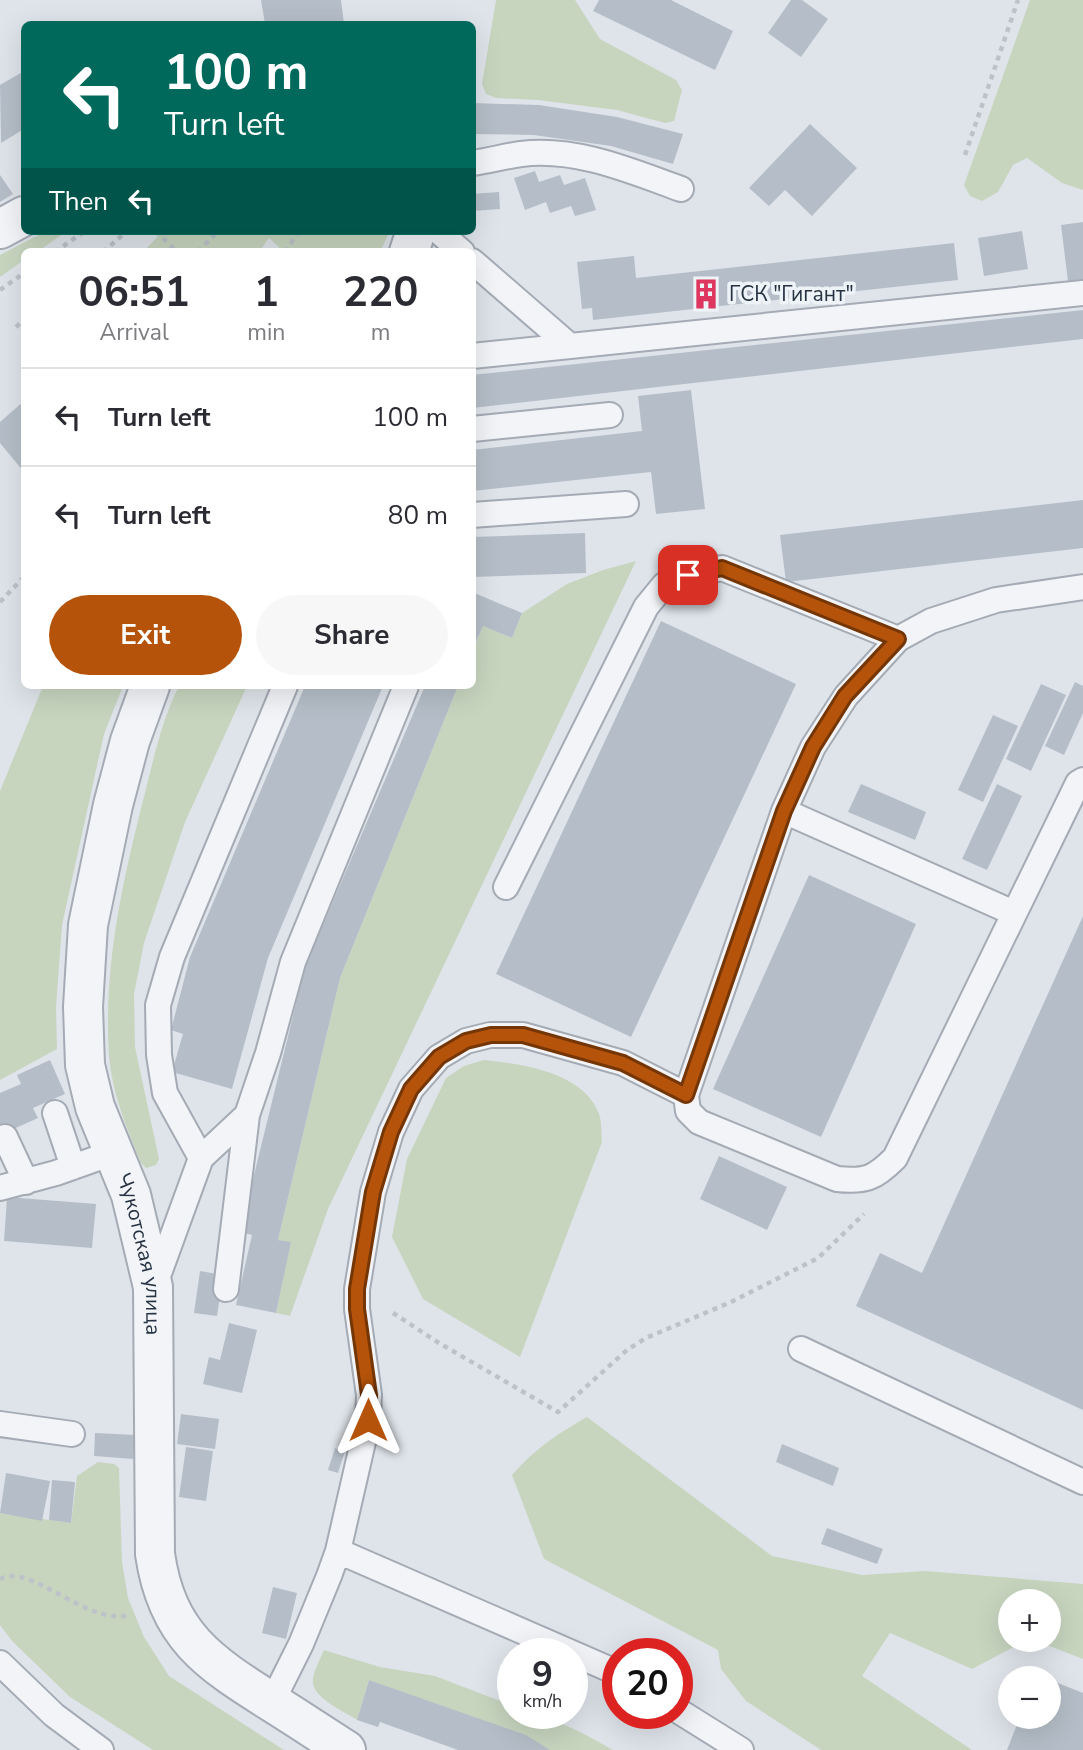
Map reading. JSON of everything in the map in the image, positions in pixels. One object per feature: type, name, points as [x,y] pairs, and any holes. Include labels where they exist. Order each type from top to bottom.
[{"type":"street","points":[[0,229],[21,218]]},
{"type":"street","name":"Чукотская улица","points":[[149,689],[123,766],[88,925],[83,1007],[85,1065],[95,1107],[131,1195],[153,1287],[155,1554],[159,1582],[167,1603],[187,1636],[203,1655],[236,1680],[346,1750]]},
{"type":"lane","points":[[476,162],[522,154],[565,155],[627,170],[681,189]]},
{"type":"lane","points":[[443,235],[457,248]]},
{"type":"lane","points":[[476,264],[570,346]]},
{"type":"lane","points":[[476,356],[1083,293]]},
{"type":"lane","points":[[476,429],[610,415]]},
{"type":"lane","points":[[476,515],[626,504]]},
{"type":"lane","points":[[506,887],[646,607],[664,585],[688,575],[722,568],[898,639]]},
{"type":"lane","points":[[1083,587],[996,600],[931,621],[898,639],[845,696],[813,747],[784,811],[686,1095],[688,1111],[699,1122],[837,1179],[860,1181],[879,1173],[895,1158],[1078,783],[1083,780]]},
{"type":"lane","points":[[201,1158],[165,1093],[159,1055],[159,1005],[172,957],[284,689]]},
{"type":"lane","points":[[226,1289],[247,1115],[268,1054],[293,962],[405,689]]},
{"type":"lane","points":[[784,811],[1014,914]]},
{"type":"lane","points":[[272,1702],[301,1644],[338,1551],[368,1420],[369,1395],[357,1309],[357,1289],[373,1192],[391,1132],[411,1089],[439,1057],[466,1041],[491,1035],[523,1035],[623,1063],[686,1095]]},
{"type":"lane","points":[[55,1113],[73,1167]]},
{"type":"lane","points":[[153,1287],[201,1158],[247,1115]]},
{"type":"lane","points":[[5,1137],[26,1182]]},
{"type":"lane","points":[[0,1188],[115,1152]]},
{"type":"lane","points":[[801,1349],[1083,1482]]},
{"type":"lane","points":[[0,1424],[72,1434]]},
{"type":"lane","points":[[338,1551],[602,1667]]},
{"type":"lane","points":[[0,1663],[54,1715],[98,1749]]},
{"type":"lane","points":[[693,1720],[741,1750]]},
{"type":"path","points":[[965,155],[1018,0]]},
{"type":"path","points":[[61,248],[79,235]]},
{"type":"path","points":[[108,248],[122,235]]},
{"type":"path","points":[[160,235],[173,248]]},
{"type":"path","points":[[202,248],[214,235]]},
{"type":"path","points":[[0,290],[21,275]]},
{"type":"path","points":[[16,327],[21,323]]},
{"type":"path","points":[[0,602],[21,580]]},
{"type":"path","points":[[357,1289],[439,1343],[558,1412],[627,1350],[646,1338],[732,1302],[818,1258],[869,1210],[879,1173]]},
{"type":"path","points":[[0,1579],[6,1576],[28,1580],[103,1616],[122,1616],[167,1603]]},
{"type":"green space","points":[[496,0],[575,0],[600,39],[676,80],[682,90],[674,121],[665,123],[617,110],[538,100],[496,98],[486,94],[482,84]]},
{"type":"green space","points":[[1030,0],[1083,0],[1083,190],[1062,183],[1027,158],[1013,165],[998,192],[982,201],[970,196],[964,185]]},
{"type":"green space","points":[[38,235],[61,235],[43,248],[21,248],[21,262],[0,277],[0,255]]},
{"type":"green space","points":[[159,235],[388,235],[382,248],[279,248],[269,238],[262,248],[147,248]]},
{"type":"green space","points":[[636,561],[328,1209],[290,1316],[276,1313],[290,1243],[278,1240],[340,978],[457,689],[476,689],[476,644],[483,626],[512,638],[522,613],[567,584]]},
{"type":"green space","points":[[42,689],[122,689],[104,734],[62,925],[56,1008],[57,1049],[0,1080],[0,791]]},
{"type":"green space","points":[[178,689],[246,689],[185,822],[144,943],[134,994],[135,1047],[159,1159],[156,1165],[146,1168],[141,1163],[113,1084],[109,1056],[109,989],[116,923],[129,858],[168,712]]},
{"type":"green space","points":[[484,1060],[533,1068],[566,1080],[580,1088],[591,1100],[601,1120],[602,1142],[520,1357],[423,1299],[392,1237],[407,1159],[446,1078],[464,1066]]},
{"type":"green space","points":[[587,1417],[772,1556],[862,1575],[926,1571],[1083,1584],[1083,1659],[1061,1650],[1061,1589],[998,1589],[998,1652],[1004,1652],[972,1669],[890,1633],[862,1676],[972,1750],[821,1750],[746,1701],[721,1669],[718,1650],[544,1559],[512,1475],[529,1457]]},
{"type":"green space","points":[[98,1462],[114,1464],[119,1468],[122,1562],[128,1598],[144,1637],[169,1676],[284,1750],[153,1750],[70,1697],[12,1641],[0,1625],[0,1513],[71,1523],[77,1476]]},
{"type":"green space","points":[[324,1650],[380,1667],[435,1676],[497,1700],[497,1729],[573,1729],[613,1750],[550,1750],[369,1680],[357,1720],[336,1708],[316,1691],[313,1685]]},
{"type":"building","points":[[261,0],[341,0],[344,21],[264,21]]},
{"type":"building","points":[[599,0],[671,0],[733,31],[715,70],[593,11]]},
{"type":"building","points":[[791,0],[802,0],[828,19],[801,57],[768,33]]},
{"type":"building","points":[[21,73],[21,131],[1,143],[0,85]]},
{"type":"building","points":[[476,103],[539,105],[617,117],[683,134],[673,164],[611,146],[534,135],[476,134]]},
{"type":"building","points":[[810,124],[857,168],[812,216],[785,190],[769,206],[749,188]]},
{"type":"building","points":[[535,171],[539,182],[560,175],[564,185],[585,178],[596,210],[575,216],[571,206],[550,213],[546,202],[525,210],[514,178]]},
{"type":"building","points":[[0,175],[13,194],[0,202]]},
{"type":"building","points":[[499,192],[500,209],[476,211],[476,194]]},
{"type":"building","points":[[1083,222],[1083,279],[1068,281],[1061,225]]},
{"type":"building","points":[[1022,231],[1028,269],[984,276],[978,238]]},
{"type":"building","name":"ГСК \"Гигант\"","points":[[954,243],[958,280],[593,320],[592,308],[582,309],[577,262],[634,256],[636,278]]},
{"type":"building","points":[[1083,310],[1083,339],[476,408],[476,375]]},
{"type":"building","points":[[691,390],[705,509],[656,514],[651,472],[476,491],[476,450],[642,431],[638,396]]},
{"type":"building","points":[[21,404],[21,468],[0,443],[0,422]]},
{"type":"building","points":[[1083,500],[1083,548],[786,582],[780,535]]},
{"type":"building","points":[[585,533],[586,573],[476,577],[476,537]]},
{"type":"building","points":[[476,594],[522,613],[512,638],[483,626],[476,642]]},
{"type":"building","points":[[661,621],[796,684],[631,1037],[496,974]]},
{"type":"building","points":[[1075,682],[1083,686],[1083,713],[1064,755],[1045,746]]},
{"type":"building","points":[[1041,684],[1066,695],[1031,771],[1006,759]]},
{"type":"building","points":[[304,689],[382,689],[268,958],[232,1089],[172,1072],[183,1034],[171,1030],[190,957]]},
{"type":"building","points":[[424,689],[457,689],[340,978],[278,1240],[291,1242],[276,1313],[236,1305],[252,1235],[240,1232],[305,967]]},
{"type":"building","points":[[993,715],[1018,726],[983,802],[958,790]]},
{"type":"building","points":[[861,784],[926,812],[915,840],[848,812]]},
{"type":"building","points":[[997,784],[1022,796],[987,870],[962,859]]},
{"type":"building","points":[[809,875],[916,924],[821,1137],[713,1089]]},
{"type":"building","points":[[1083,916],[1083,1410],[856,1306],[880,1253],[922,1273]]},
{"type":"building","points":[[50,1060],[65,1094],[33,1108],[38,1118],[0,1135],[0,1093],[21,1084],[17,1075]]},
{"type":"building","points":[[719,1156],[787,1187],[767,1230],[700,1199]]},
{"type":"building","points":[[7,1197],[96,1204],[92,1248],[4,1241]]},
{"type":"building","points":[[200,1271],[223,1275],[217,1316],[194,1313]]},
{"type":"building","points":[[229,1323],[257,1330],[242,1393],[203,1384],[209,1357],[220,1360]]},
{"type":"building","points":[[181,1414],[219,1419],[215,1449],[177,1444]]},
{"type":"building","points":[[95,1433],[135,1435],[133,1459],[94,1456]]},
{"type":"building","points":[[782,1444],[839,1468],[833,1486],[776,1462]]},
{"type":"building","points":[[186,1447],[213,1451],[206,1501],[179,1497]]},
{"type":"building","points":[[335,1448],[345,1451],[338,1473],[328,1470]]},
{"type":"building","points":[[6,1473],[50,1481],[42,1521],[0,1513]]},
{"type":"building","points":[[52,1480],[75,1482],[71,1523],[49,1520]]},
{"type":"building","points":[[827,1528],[883,1549],[877,1564],[821,1544]]},
{"type":"building","points":[[273,1587],[297,1593],[286,1639],[262,1633]]},
{"type":"building","points":[[369,1680],[497,1725],[497,1729],[509,1729],[526,1735],[550,1750],[458,1750],[380,1722],[378,1727],[357,1720]]},
{"type":"building","points":[[1061,1684],[1083,1693],[1083,1750],[1007,1750],[1015,1729],[1061,1729]]},
{"type":"place","name":"ГСК \"Гигант\"","points":[[706,294]]},
{"type":"route","points":[[368,1420],[369,1395],[357,1309],[357,1289],[373,1192],[391,1132],[411,1089],[439,1057],[466,1041],[491,1035],[523,1035],[623,1063],[686,1095],[784,811],[813,747],[845,696],[898,639],[722,568],[688,575]]}]
